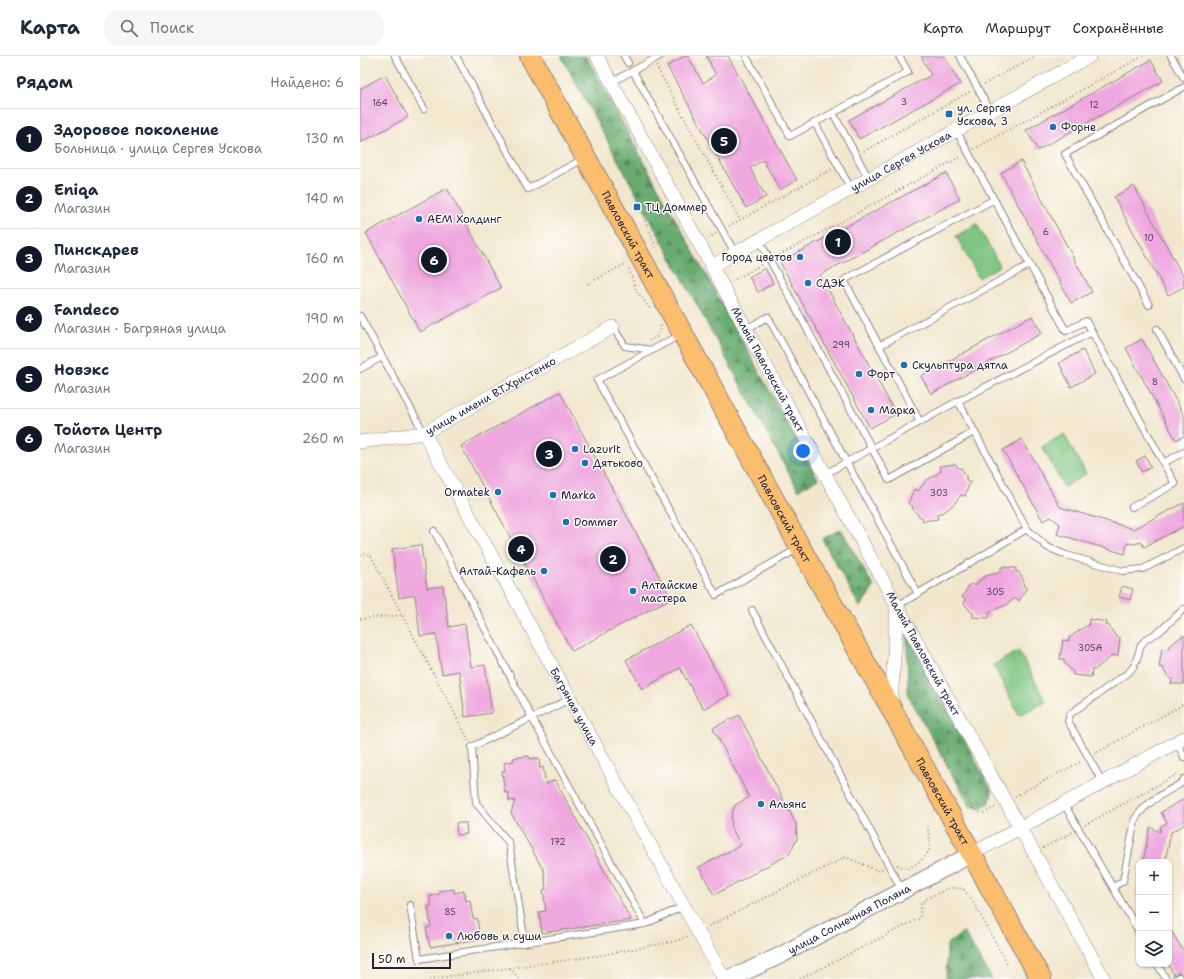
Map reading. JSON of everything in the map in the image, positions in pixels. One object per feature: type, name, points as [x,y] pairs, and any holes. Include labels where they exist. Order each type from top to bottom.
[{"type":"main road","name":"Павловский тракт","points":[[530,56],[682,334],[1041,979]]},
{"type":"street","name":"Малый Павловский тракт","points":[[597,56],[1020,829]]},
{"type":"street","name":"улица Сергея Ускова","points":[[712,266],[1090,56]]},
{"type":"street","name":"улица имени В.Т.Христенко","points":[[360,442],[424,433],[613,327]]},
{"type":"street","name":"Багряная улица","points":[[424,433],[724,979]]},
{"type":"street","points":[[891,708],[897,606]]},
{"type":"street","points":[[972,854],[1180,740]]},
{"type":"street","points":[[1020,829],[1104,979]]},
{"type":"street","name":"улица Солнечная Поляна","points":[[724,979],[743,973],[781,955],[972,854]]},
{"type":"lane","points":[[395,56],[424,109]]},
{"type":"lane","points":[[456,56],[528,189],[586,157]]},
{"type":"lane","points":[[624,56],[628,64]]},
{"type":"lane","points":[[612,82],[660,56]]},
{"type":"lane","points":[[746,56],[790,136],[908,72],[899,56]]},
{"type":"lane","points":[[960,56],[990,111]]},
{"type":"lane","points":[[1171,56],[1184,78]]},
{"type":"lane","points":[[633,71],[735,254]]},
{"type":"lane","points":[[1149,305],[1065,154],[1184,87]]},
{"type":"lane","points":[[833,113],[869,179]]},
{"type":"lane","points":[[815,123],[851,189]]},
{"type":"lane","points":[[956,130],[1071,342]]},
{"type":"lane","points":[[920,422],[844,280],[993,200]]},
{"type":"lane","points":[[759,240],[889,480],[974,432]]},
{"type":"lane","points":[[879,346],[1029,265]]},
{"type":"lane","points":[[360,316],[424,433]]},
{"type":"lane","points":[[746,329],[768,317],[918,594]]},
{"type":"lane","points":[[1066,331],[1086,321],[1175,484],[1132,507]]},
{"type":"lane","points":[[613,327],[625,346],[652,350]]},
{"type":"lane","points":[[1157,329],[1184,379]]},
{"type":"lane","points":[[825,474],[958,401],[1092,332]]},
{"type":"lane","points":[[682,334],[597,380],[716,595],[800,547]]},
{"type":"lane","points":[[360,369],[382,356]]},
{"type":"lane","points":[[958,401],[1027,529],[1047,547],[1066,555],[1123,571],[1143,569],[1184,548]]},
{"type":"lane","points":[[1163,463],[1184,452]]},
{"type":"lane","points":[[897,606],[1027,529]]},
{"type":"lane","points":[[434,531],[532,718],[645,924]]},
{"type":"lane","points":[[1103,783],[1068,721],[1070,714],[1128,673],[1135,664],[1141,645],[1146,639],[1159,632],[1184,609]]},
{"type":"lane","points":[[752,610],[902,892]]},
{"type":"lane","points":[[525,943],[509,843],[476,803],[472,747],[570,699]]},
{"type":"lane","points":[[1180,740],[1184,757]]},
{"type":"lane","points":[[1113,887],[1123,881],[1135,819],[1139,812],[1146,805],[1182,783],[1184,779]]},
{"type":"lane","points":[[1064,804],[1138,931]]},
{"type":"lane","points":[[410,905],[419,959],[645,924],[684,906]]},
{"type":"lane","points":[[1159,967],[1166,979]]},
{"type":"path","points":[[978,88],[1036,56]]},
{"type":"path","points":[[731,281],[1142,56]]},
{"type":"path","points":[[653,60],[740,220]]},
{"type":"path","points":[[656,247],[643,216],[674,198]]},
{"type":"path","points":[[588,284],[627,262],[636,290],[655,314]]},
{"type":"path","points":[[652,350],[648,342],[656,337],[661,329],[660,324]]},
{"type":"path","points":[[360,555],[370,554],[472,747]]},
{"type":"path","points":[[360,619],[403,615]]},
{"type":"path","points":[[1014,797],[1088,758],[1184,704]]},
{"type":"path","points":[[956,729],[934,740],[974,810],[983,813],[996,807]]},
{"type":"path","points":[[1043,848],[1184,770]]},
{"type":"path","points":[[430,979],[596,956],[676,941],[846,857],[879,871],[894,864],[908,868],[924,859],[929,851],[930,836],[927,826]]},
{"type":"path","points":[[800,979],[920,918],[921,904],[926,899],[954,887],[960,888],[968,894],[1007,963]]},
{"type":"path","points":[[510,968],[519,979]]},
{"type":"green space","points":[[561,56],[586,56],[818,479],[798,490]]},
{"type":"green space","points":[[977,224],[1000,266],[979,278],[956,236]]},
{"type":"green space","points":[[1064,434],[1086,474],[1064,487],[1042,447]]},
{"type":"green space","points":[[841,529],[874,587],[860,607],[822,539]]},
{"type":"green space","points":[[907,634],[992,791],[990,802],[980,808],[970,806],[908,695]]},
{"type":"green space","points":[[1019,651],[1046,702],[1019,715],[993,665]]},
{"type":"green space","points":[[964,932],[992,979],[946,979],[947,944]]},
{"type":"building","points":[[685,56],[688,56],[703,83],[716,75],[706,56],[728,56],[797,180],[780,190],[763,160],[750,168],[766,197],[746,208],[667,66]]},
{"type":"building","points":[[921,56],[944,56],[960,84],[859,139],[849,120],[931,75]]},
{"type":"building","points":[[1151,60],[1163,81],[1038,150],[1026,130]]},
{"type":"building","points":[[385,75],[408,117],[360,143],[360,89]]},
{"type":"building","points":[[1021,161],[1092,292],[1071,303],[1001,173]]},
{"type":"building","points":[[946,173],[960,199],[820,275],[896,414],[870,428],[780,262]]},
{"type":"building","points":[[1134,186],[1184,278],[1184,287],[1168,295],[1114,197]]},
{"type":"building","points":[[447,188],[501,288],[420,332],[366,233]]},
{"type":"building","points":[[765,268],[773,283],[758,292],[749,277]]},
{"type":"building","points":[[1032,316],[1042,333],[931,394],[921,376]]},
{"type":"building","points":[[1142,339],[1184,415],[1184,436],[1176,440],[1126,348]]},
{"type":"building","points":[[1083,350],[1095,374],[1071,387],[1059,363]]},
{"type":"building","name":"Dommer","points":[[560,392],[671,598],[572,651],[461,446]]},
{"type":"building","points":[[1022,439],[1060,507],[1133,529],[1184,503],[1184,526],[1144,547],[1141,542],[1134,544],[1127,543],[1125,554],[1057,534],[1060,524],[1051,517],[1043,521],[1003,450]]},
{"type":"building","points":[[1145,456],[1151,467],[1142,472],[1136,461]]},
{"type":"building","points":[[956,464],[957,467],[962,469],[966,476],[966,480],[970,481],[965,496],[961,495],[954,504],[944,512],[937,514],[938,519],[923,521],[922,517],[920,517],[912,508],[913,506],[908,504],[914,489],[918,491],[926,481],[941,471],[940,466]]},
{"type":"building","points":[[421,545],[427,588],[443,586],[449,627],[465,624],[471,667],[485,665],[492,713],[465,717],[459,671],[442,674],[436,634],[420,636],[415,595],[399,598],[392,549]]},
{"type":"building","points":[[1001,567],[1016,568],[1016,572],[1019,572],[1024,582],[1023,585],[1027,587],[1019,601],[1015,598],[1006,605],[989,612],[989,618],[973,617],[973,613],[964,603],[965,599],[962,597],[970,584],[975,586],[986,576],[1001,572]]},
{"type":"building","points":[[1122,586],[1133,589],[1130,600],[1119,597]]},
{"type":"building","points":[[1089,619],[1107,622],[1106,625],[1109,626],[1116,637],[1120,637],[1118,656],[1111,655],[1111,657],[1094,670],[1092,669],[1091,677],[1073,675],[1073,671],[1064,662],[1064,659],[1060,659],[1063,640],[1069,641],[1069,638],[1086,626],[1088,627]]},
{"type":"building","points":[[691,625],[729,695],[703,709],[680,668],[642,689],[626,660]]},
{"type":"building","points":[[1184,635],[1184,684],[1171,684],[1172,679],[1169,678],[1164,671],[1164,668],[1159,667],[1162,648],[1168,649],[1169,646]]},
{"type":"building","name":"Альянс","points":[[739,715],[796,824],[797,839],[789,854],[714,895],[699,867],[741,845],[732,829],[731,818],[735,805],[749,797],[713,728]]},
{"type":"building","points":[[529,756],[530,759],[539,758],[540,768],[543,767],[546,784],[555,780],[631,920],[542,933],[539,912],[546,911],[543,890],[546,889],[544,871],[511,813],[515,800],[509,801],[508,792],[505,793],[502,772],[505,771],[504,763],[514,761],[513,758]]},
{"type":"building","points":[[1184,799],[1184,825],[1171,832],[1166,859],[1144,859],[1150,827],[1160,832],[1161,826],[1167,823],[1161,812]]},
{"type":"building","points":[[456,823],[466,823],[467,834],[457,835]]},
{"type":"building","points":[[454,889],[454,893],[464,891],[466,901],[470,900],[473,919],[477,918],[480,939],[430,947],[426,928],[431,927],[428,907],[431,906],[430,896],[440,894],[439,891]]},
{"type":"building","points":[[1172,932],[1184,952],[1184,979],[1179,972],[1174,975],[1170,967],[1172,967]]},
{"type":"place","name":"ул. Сергея Ускова, 3","points":[[949,114]]},
{"type":"place","name":"Форне","points":[[1053,127]]},
{"type":"place","name":"Новэкс","points":[[724,141]]},
{"type":"place","name":"ТЦ Доммер","points":[[637,207]]},
{"type":"place","name":"АЕМ Холдинг","points":[[419,219]]},
{"type":"place","name":"Здоровое поколение","points":[[838,242]]},
{"type":"place","name":"Город цветов","points":[[800,257]]},
{"type":"place","name":"Тойота Центр","points":[[434,260]]},
{"type":"place","name":"СДЭК","points":[[808,283]]},
{"type":"place","name":"Скульптура дятла","points":[[904,365]]},
{"type":"place","name":"Форт","points":[[859,374]]},
{"type":"place","name":"Марка","points":[[871,410]]},
{"type":"place","name":"Lazurit","points":[[575,449]]},
{"type":"place","name":"Пинскдрев","points":[[549,454]]},
{"type":"place","name":"Дятьково","points":[[585,463]]},
{"type":"place","name":"Ormatek","points":[[498,492]]},
{"type":"place","name":"Marka","points":[[553,495]]},
{"type":"place","name":"Dommer","points":[[566,522]]},
{"type":"place","name":"Fandeco","points":[[521,549]]},
{"type":"place","name":"Eniqa","points":[[613,559]]},
{"type":"place","name":"Алтай-Кафель","points":[[544,571]]},
{"type":"place","name":"Алтайские мастера","points":[[633,591]]},
{"type":"place","name":"Альянс","points":[[761,804]]},
{"type":"place","name":"Любовь и суши","points":[[449,936]]}]
